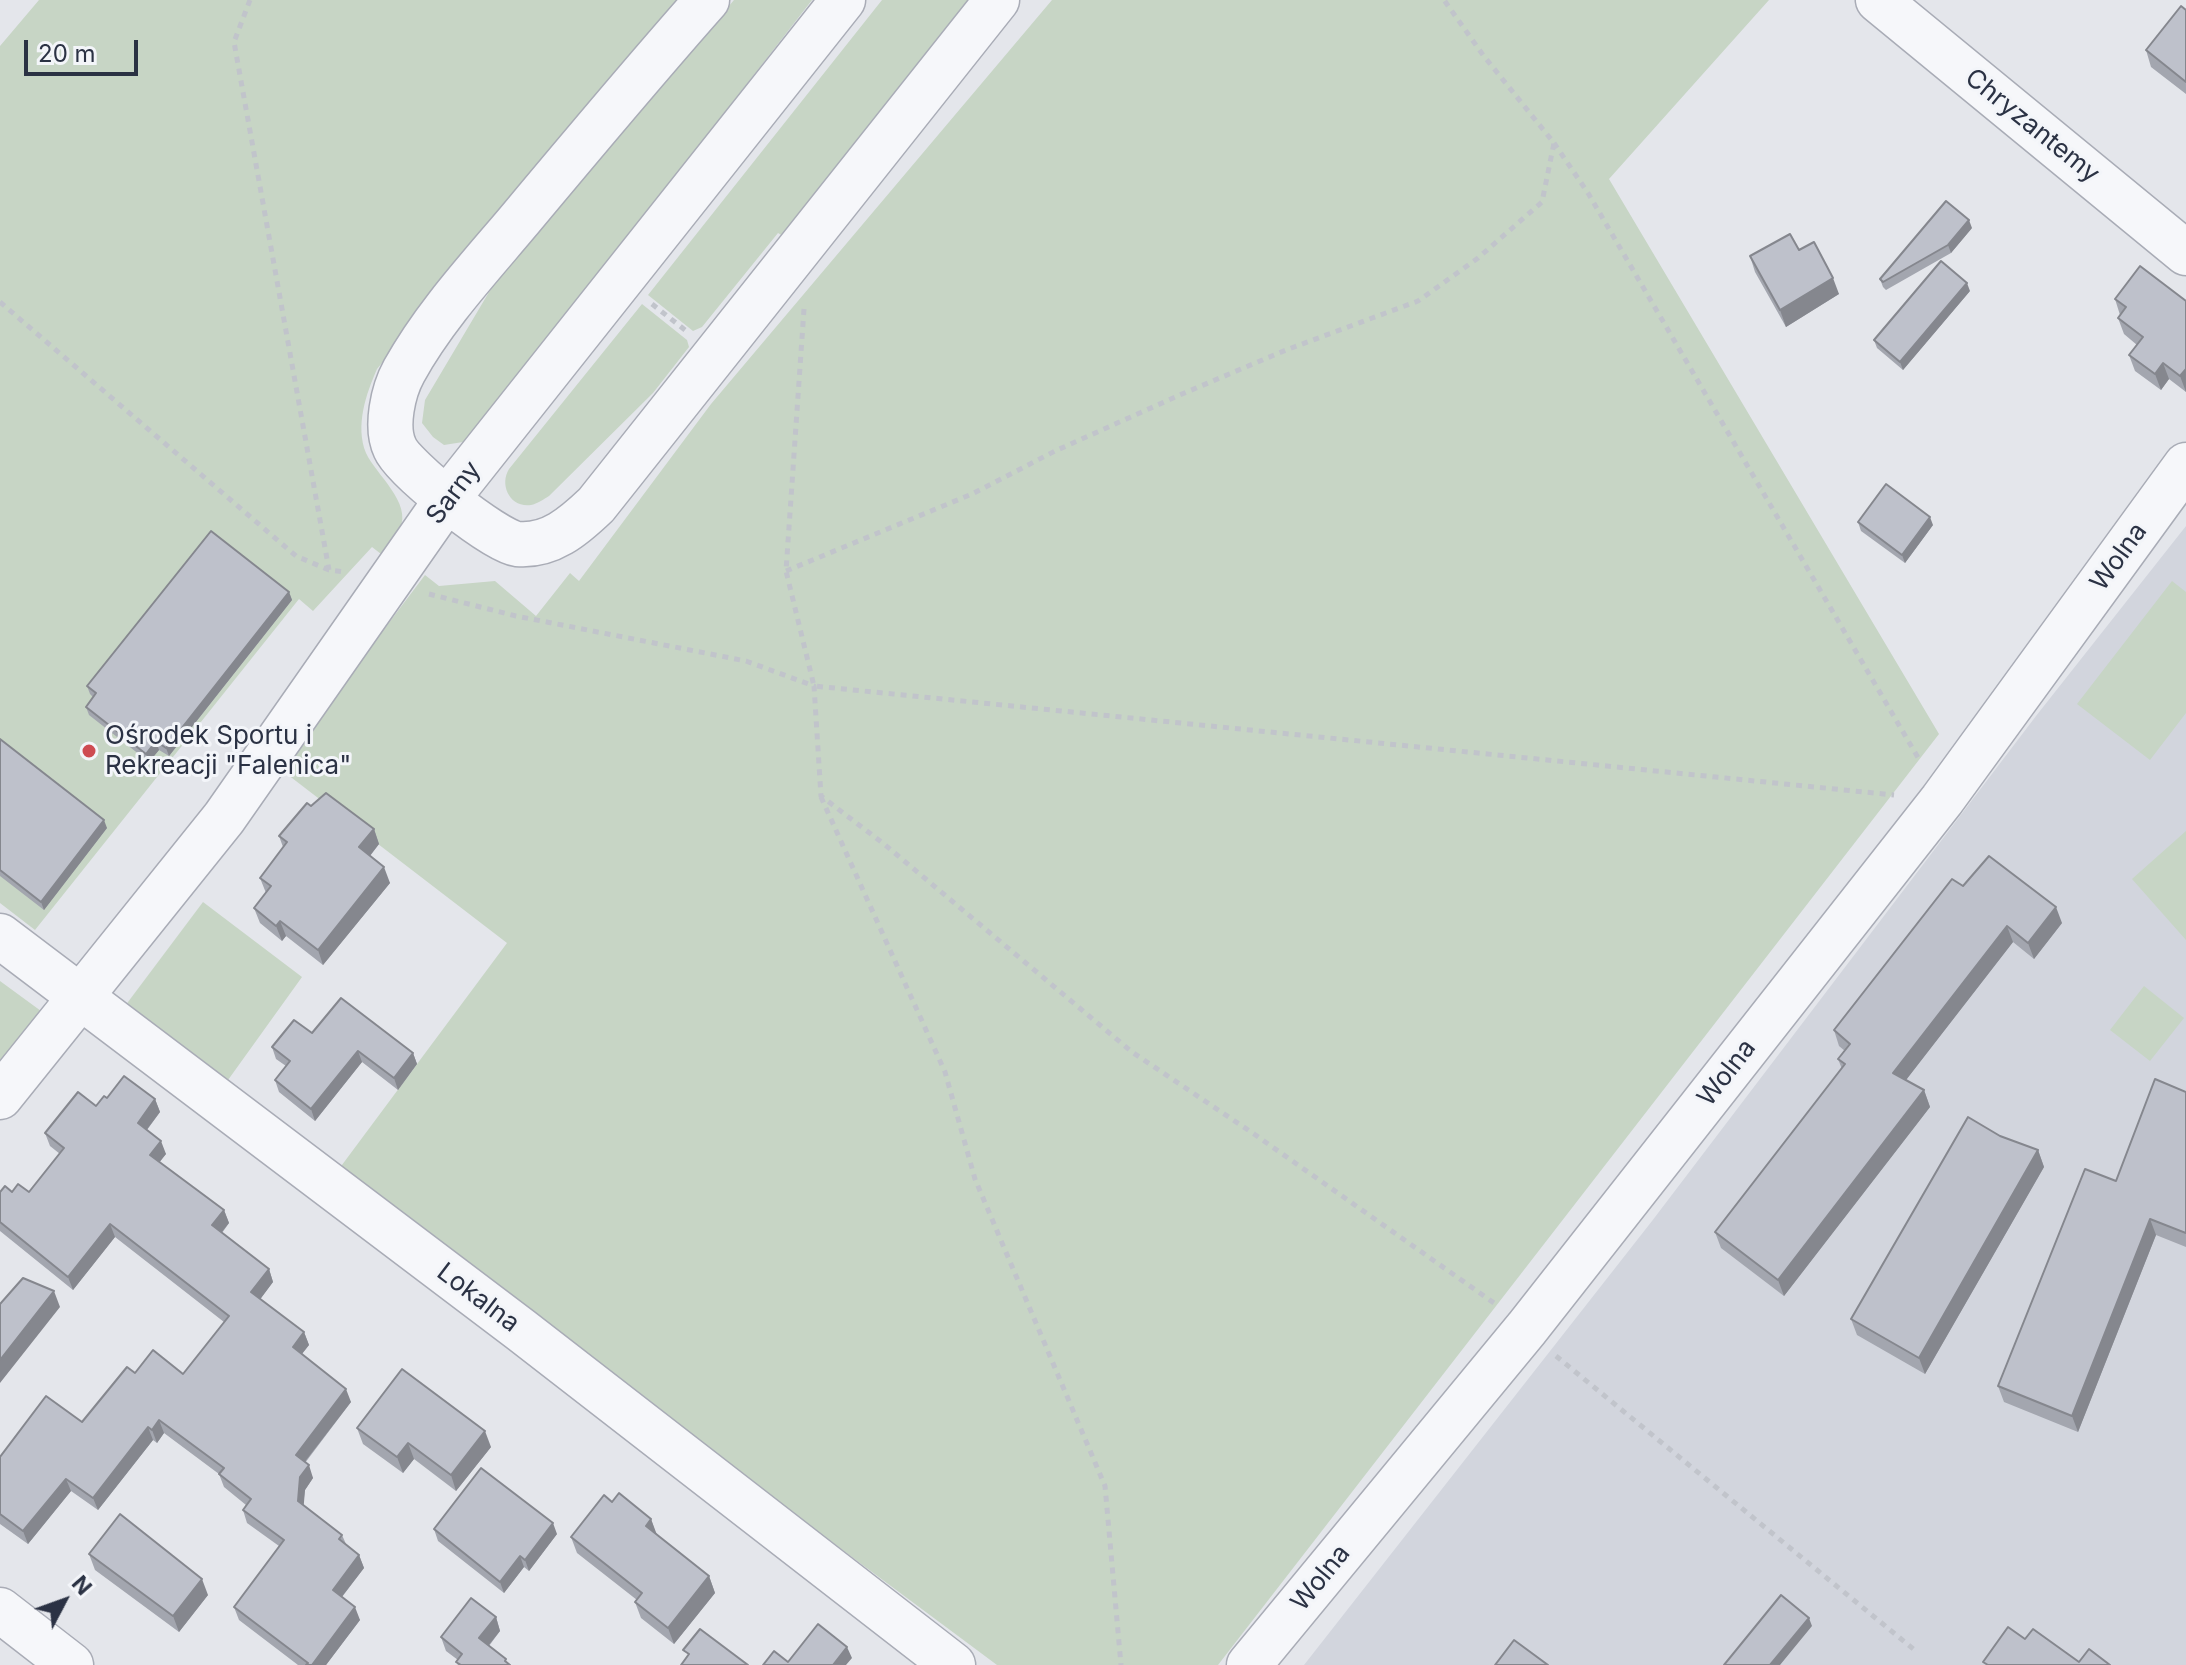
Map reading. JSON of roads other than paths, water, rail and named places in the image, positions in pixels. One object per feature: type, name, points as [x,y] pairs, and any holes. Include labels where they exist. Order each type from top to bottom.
[{"type":"street","points":[[707,0],[491,255],[402,374],[390,432],[395,449],[408,465],[470,518],[515,544],[544,542],[571,529],[596,505],[997,0]]},
{"type":"street","name":"Sarny","points":[[0,1097],[224,818],[447,499],[843,0]]},
{"type":"street","name":"Chryzantemy","points":[[1878,0],[2186,253]]},
{"type":"street","name":"Wolna","points":[[1249,1665],[1527,1328],[1942,800],[2186,465]]},
{"type":"street","name":"Lokalna","points":[[0,936],[521,1330],[953,1665]]},
{"type":"street","points":[[0,1610],[71,1665]]},
{"type":"place","name":"Ośrodek Sportu i Rekreacji \"Falenica\"","points":[[89,751]]}]
